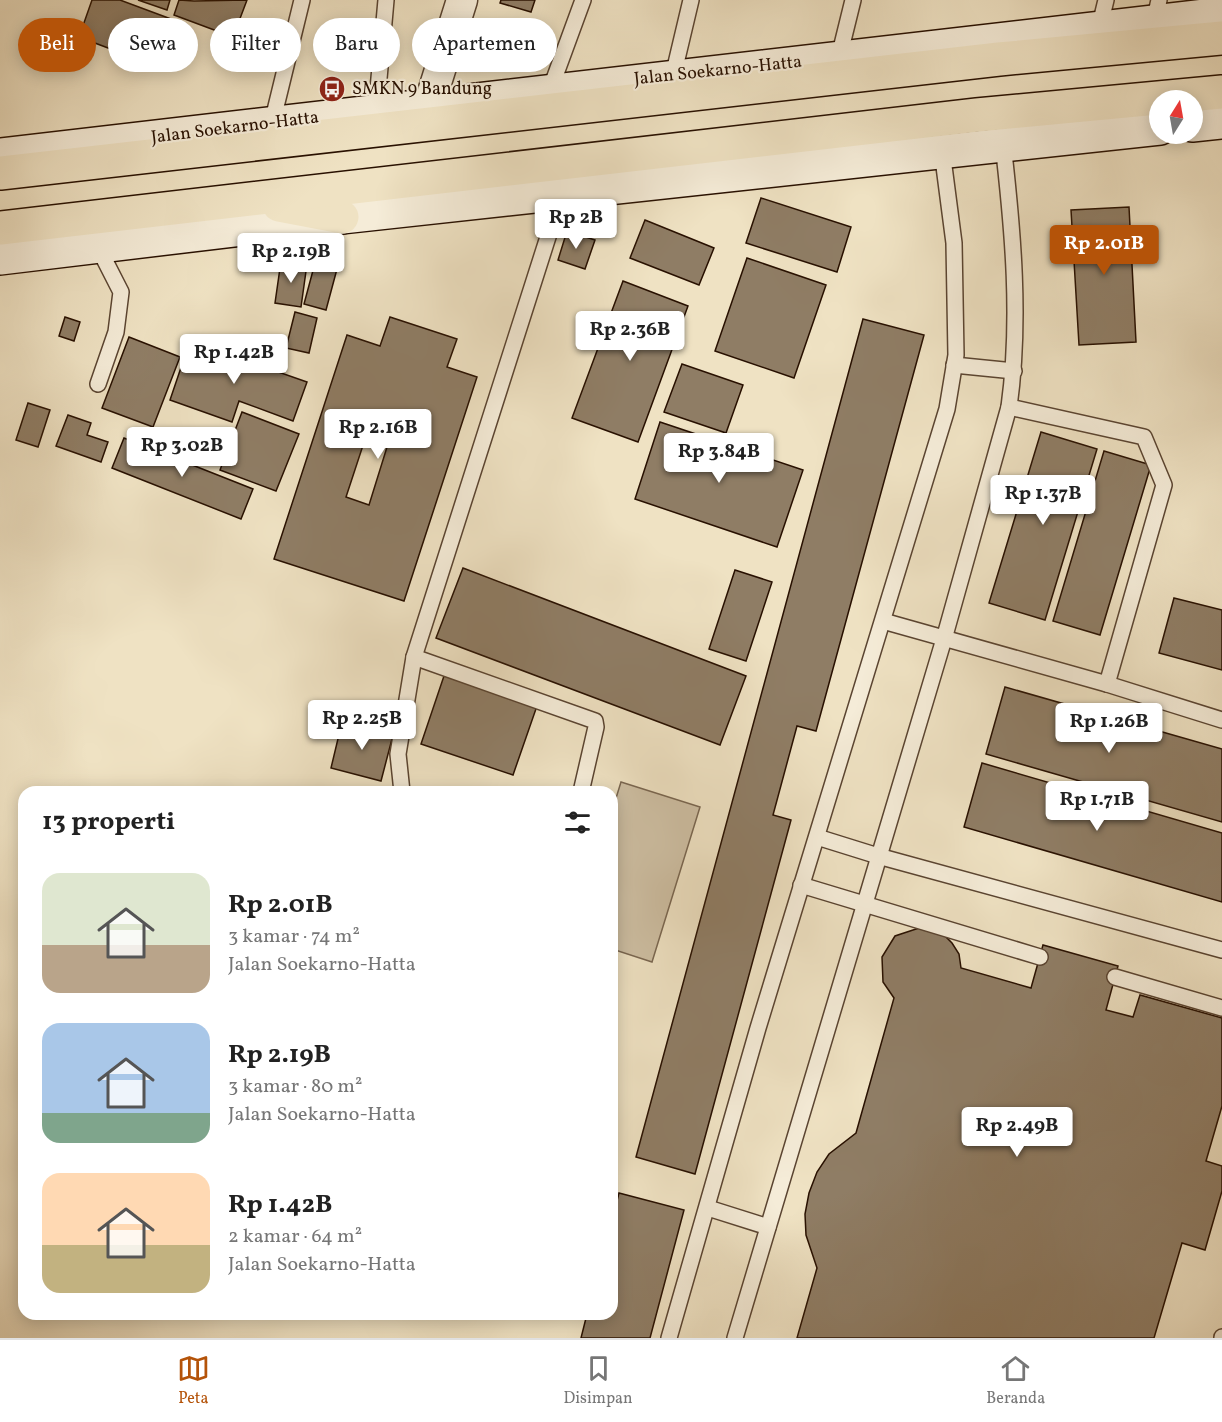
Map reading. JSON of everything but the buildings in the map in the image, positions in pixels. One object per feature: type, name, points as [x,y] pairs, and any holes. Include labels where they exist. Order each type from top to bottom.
[{"type":"highway","points":[[1026,36],[1102,26]]},
{"type":"highway","name":"Jalan Soekarno-Hatta","points":[[0,173],[999,59],[1102,26],[1222,38]]},
{"type":"highway","points":[[0,228],[977,115],[1222,92]]},
{"type":"highway","points":[[248,199],[342,217]]},
{"type":"main road","name":"Jalan Soekarno-Hatta","points":[[1102,26],[1157,11],[1222,14]]},
{"type":"main road","name":"Jalan Soekarno-Hatta","points":[[0,155],[1026,36]]},
{"type":"main road","points":[[1203,124],[1222,122]]},
{"type":"main road","points":[[0,258],[342,217],[1149,129]]},
{"type":"street","points":[[429,105],[462,0]]},
{"type":"lane","points":[[272,123],[302,0]]},
{"type":"lane","points":[[376,112],[386,0]]},
{"type":"lane","points":[[550,90],[583,0]]},
{"type":"lane","points":[[673,76],[691,0]]},
{"type":"lane","points":[[839,57],[853,0]]},
{"type":"lane","points":[[735,1338],[944,639],[1009,407],[1014,371],[1014,239],[1003,144]]},
{"type":"lane","points":[[669,1338],[801,885],[947,409],[954,365],[954,243],[942,151]]},
{"type":"lane","points":[[401,786],[398,754],[414,657],[562,193]]},
{"type":"lane","points":[[98,247],[121,292],[116,332],[98,384]]},
{"type":"lane","points":[[954,365],[1014,371]]},
{"type":"lane","points":[[1009,407],[1144,437],[1164,485],[1107,684]]},
{"type":"lane","points":[[883,621],[1107,684],[1222,720]]},
{"type":"lane","points":[[414,657],[595,722],[597,727],[582,786]]},
{"type":"lane","points":[[817,837],[878,856],[1222,950]]},
{"type":"lane","points":[[801,885],[864,906],[1040,957]]},
{"type":"lane","points":[[1115,977],[1222,1008]]},
{"type":"lane","points":[[708,1208],[768,1227]]},
{"type":"shaded area","points":[[621,782],[700,807],[652,962],[618,951],[618,792]]},
{"type":"place","name":"SMKN 9 Bandung","points":[[332,89]]}]
